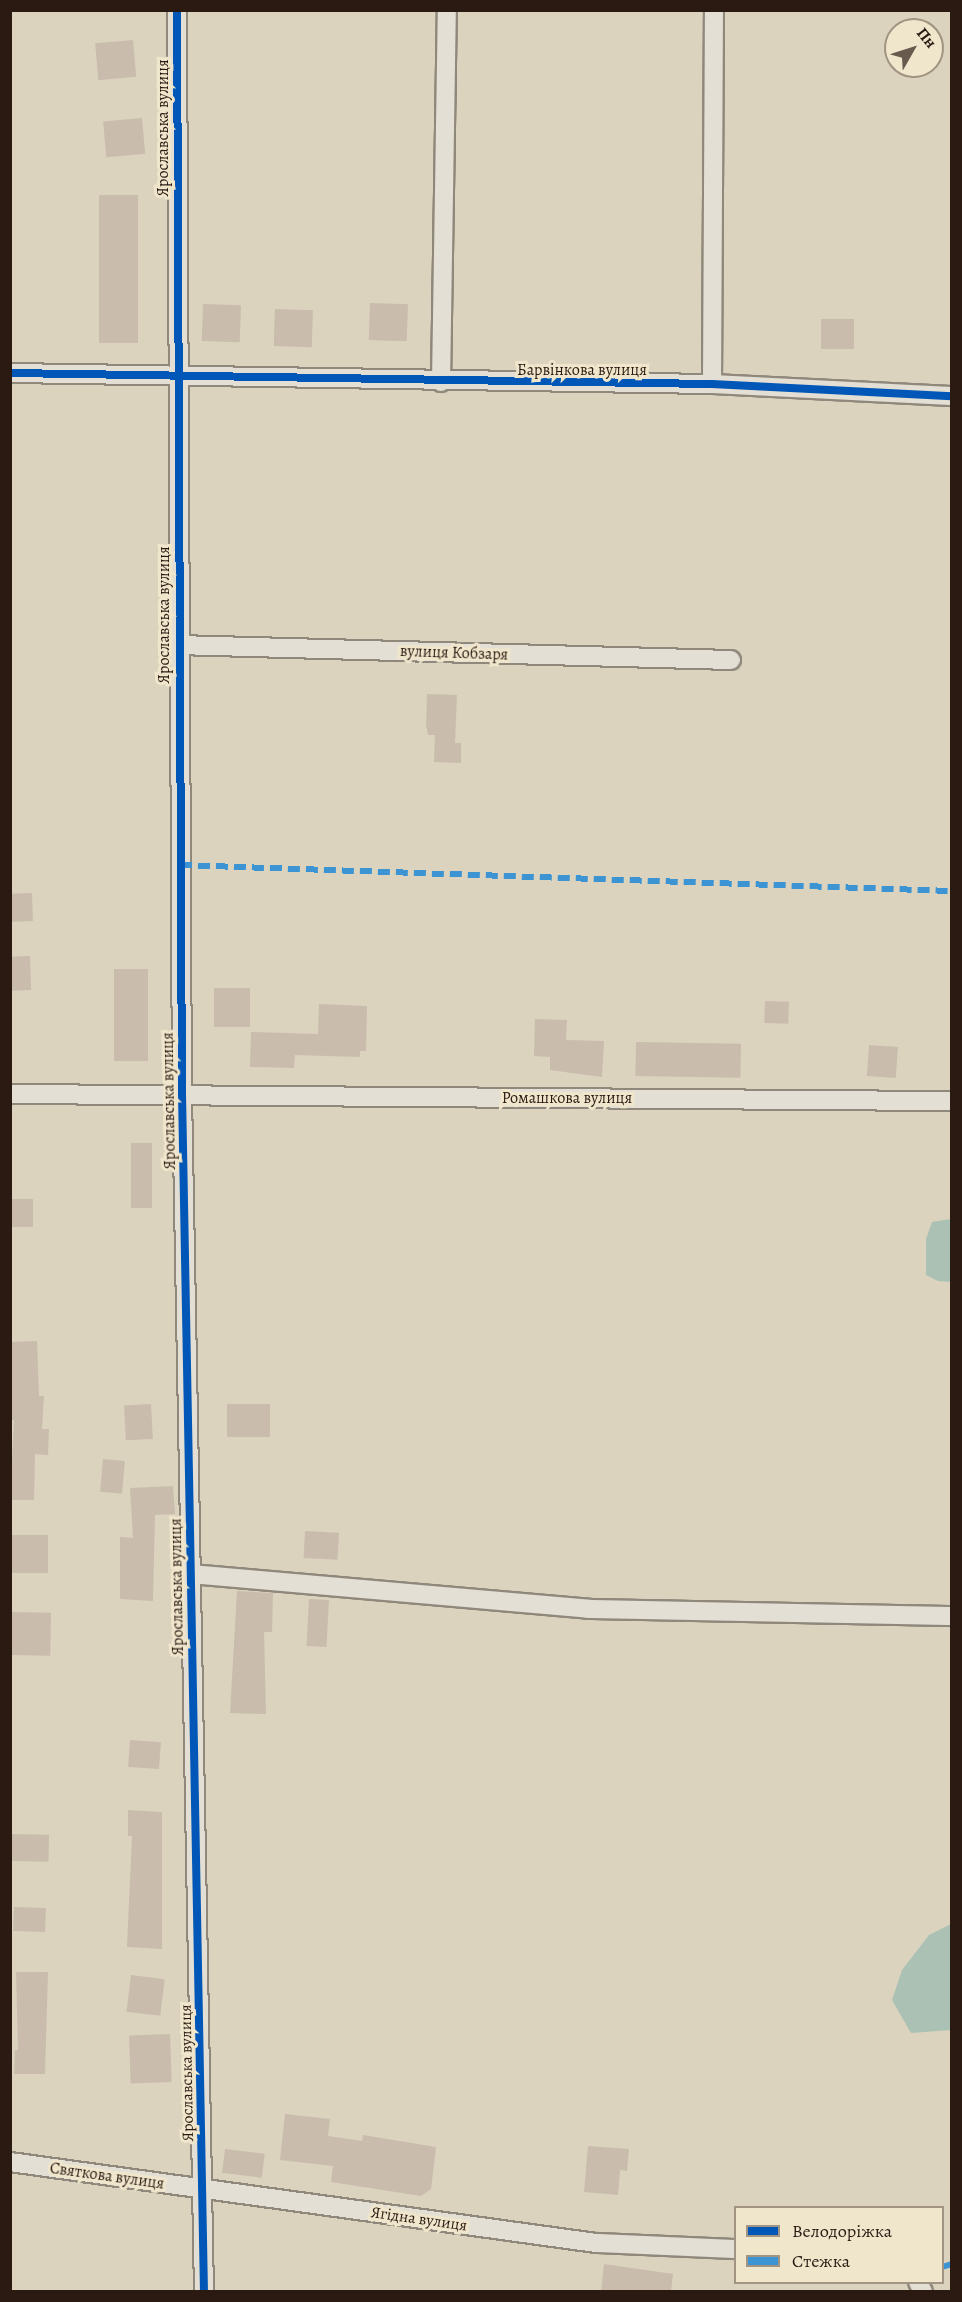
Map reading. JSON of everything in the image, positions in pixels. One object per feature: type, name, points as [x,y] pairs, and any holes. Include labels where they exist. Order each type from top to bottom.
[{"type":"street","name":"Ярославська вулиця","points":[[177,10],[177,645],[182,1094],[203,2190]]},
{"type":"street","points":[[441,382],[447,10]]},
{"type":"street","points":[[712,384],[714,10]]},
{"type":"street","name":"Барвінкова вулиця","points":[[10,373],[176,374],[441,382],[712,384],[951,396]]},
{"type":"street","name":"вулиця Кобзаря","points":[[177,645],[730,660]]},
{"type":"street","name":"Ромашкова вулиця","points":[[10,1094],[951,1101]]},
{"type":"street","points":[[191,1574],[588,1609],[951,1616]]},
{"type":"street","name":"Святкова вулиця","points":[[10,2162],[203,2190]]},
{"type":"street","points":[[203,2190],[204,2292]]},
{"type":"street","name":"Ягідна вулиця","points":[[203,2190],[596,2243],[734,2249]]},
{"type":"shaded area","points":[[951,1219],[951,1282],[938,1281],[926,1275],[926,1239],[932,1222]]},
{"type":"shaded area","points":[[951,1924],[951,2030],[911,2033],[892,2000],[902,1970],[929,1935]]},
{"type":"building","points":[[133,40],[136,77],[98,80],[95,43]]},
{"type":"building","points":[[142,118],[145,154],[106,157],[103,121]]},
{"type":"building","points":[[99,195],[138,195],[138,343],[99,343]]},
{"type":"building","points":[[370,303],[408,304],[407,341],[369,340]]},
{"type":"building","points":[[203,304],[241,305],[240,342],[202,341]]},
{"type":"building","points":[[275,309],[313,310],[312,347],[274,346]]},
{"type":"building","points":[[821,319],[854,319],[854,349],[821,349]]},
{"type":"building","points":[[427,694],[457,695],[455,743],[461,743],[461,763],[434,762],[435,735],[428,735],[426,725]]},
{"type":"building","points":[[32,893],[33,921],[11,922],[10,894]]},
{"type":"building","points":[[30,956],[31,990],[11,991],[10,957]]},
{"type":"building","points":[[114,969],[148,969],[148,1061],[114,1061]]},
{"type":"building","points":[[214,988],[250,988],[250,1027],[214,1027]]},
{"type":"building","points":[[765,1001],[789,1002],[788,1024],[764,1023]]},
{"type":"building","points":[[319,1004],[367,1006],[366,1051],[360,1051],[360,1057],[295,1055],[294,1068],[250,1067],[251,1032],[318,1034]]},
{"type":"building","points":[[535,1019],[567,1020],[566,1040],[604,1041],[602,1077],[550,1070],[550,1057],[534,1056]]},
{"type":"building","points":[[636,1042],[741,1044],[740,1078],[635,1076]]},
{"type":"building","points":[[869,1045],[898,1047],[896,1078],[867,1076]]},
{"type":"building","points":[[131,1143],[152,1143],[152,1208],[131,1208]]},
{"type":"building","points":[[10,1199],[33,1199],[33,1227],[10,1227]]},
{"type":"building","points":[[37,1341],[39,1396],[44,1396],[42,1429],[49,1429],[48,1455],[35,1454],[34,1500],[10,1500],[14,1420],[10,1420],[11,1342]]},
{"type":"building","points":[[151,1404],[153,1439],[126,1440],[124,1405]]},
{"type":"building","points":[[227,1404],[270,1404],[270,1437],[227,1437]]},
{"type":"building","points":[[103,1459],[125,1461],[122,1494],[100,1492]]},
{"type":"building","points":[[173,1486],[175,1514],[155,1515],[153,1601],[120,1599],[120,1537],[133,1538],[130,1488]]},
{"type":"building","points":[[305,1531],[339,1533],[338,1560],[304,1558]]},
{"type":"building","points":[[10,1535],[48,1535],[48,1573],[10,1573]]},
{"type":"building","points":[[237,1591],[273,1593],[272,1632],[264,1632],[266,1714],[230,1713]]},
{"type":"building","points":[[309,1599],[329,1600],[327,1647],[307,1646]]},
{"type":"building","points":[[10,1612],[51,1613],[50,1656],[10,1655]]},
{"type":"building","points":[[130,1740],[161,1742],[159,1769],[128,1767]]},
{"type":"building","points":[[128,1810],[162,1812],[162,1949],[127,1947],[132,1836],[128,1836]]},
{"type":"building","points":[[10,1834],[49,1835],[49,1862],[10,1861]]},
{"type":"building","points":[[14,1907],[46,1908],[45,1932],[13,1931]]},
{"type":"building","points":[[16,1972],[48,1972],[45,2074],[14,2074],[15,2050],[18,2050]]},
{"type":"building","points":[[131,1975],[165,1979],[160,2016],[126,2012]]},
{"type":"building","points":[[170,2034],[172,2082],[131,2083],[129,2035]]},
{"type":"building","points":[[285,2114],[330,2119],[328,2136],[362,2141],[363,2135],[436,2147],[431,2189],[421,2196],[331,2182],[333,2166],[280,2160]]},
{"type":"building","points":[[588,2146],[629,2149],[627,2171],[620,2170],[618,2195],[584,2192]]},
{"type":"building","points":[[225,2149],[265,2154],[262,2178],[222,2173]]},
{"type":"building","points":[[604,2264],[673,2274],[671,2292],[601,2292]]},
{"type":"marked path","points":[[180,865],[952,891]]},
{"type":"marked path","points":[[944,2266],[952,2264]]},
{"type":"cycle path","points":[[177,10],[182,1093],[204,2292]]},
{"type":"cycle path","points":[[10,373],[712,384],[952,396]]}]
